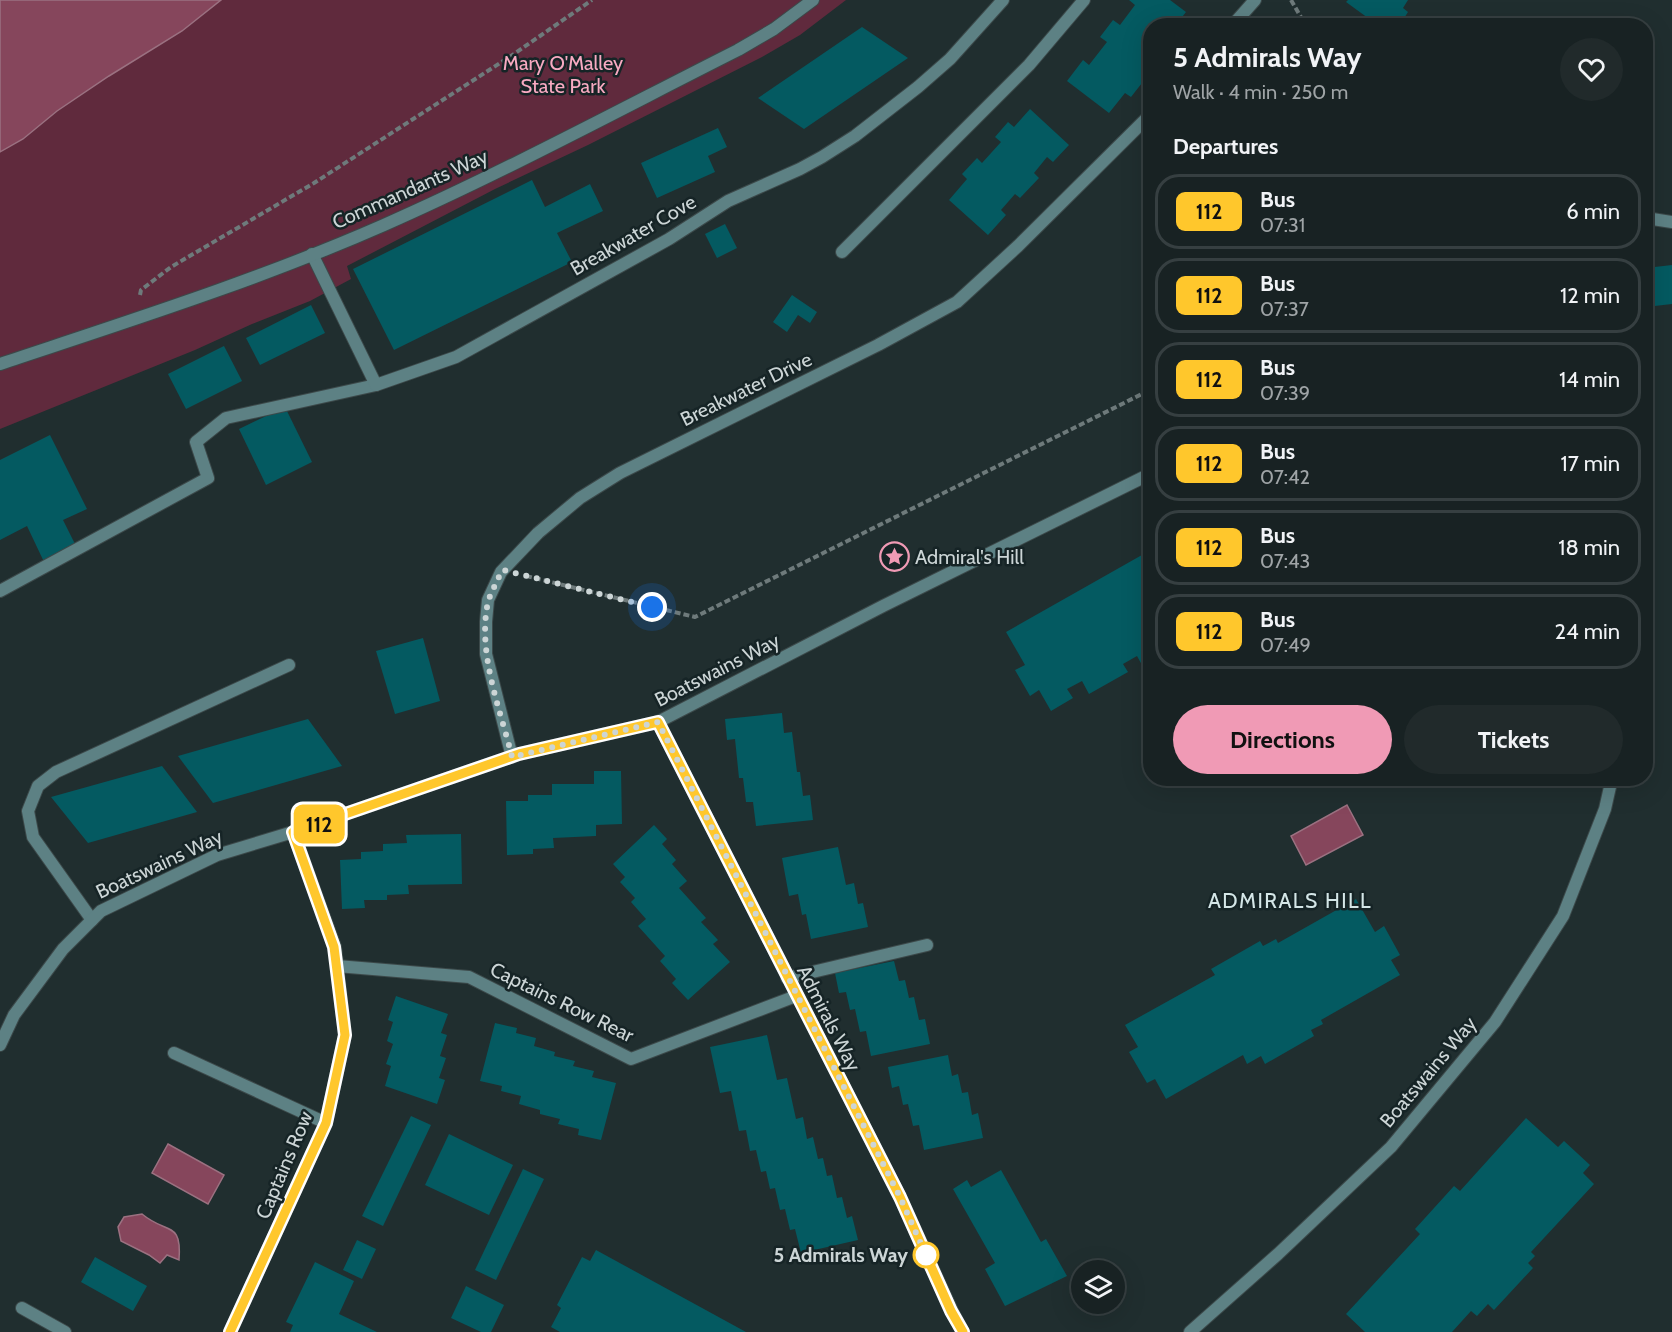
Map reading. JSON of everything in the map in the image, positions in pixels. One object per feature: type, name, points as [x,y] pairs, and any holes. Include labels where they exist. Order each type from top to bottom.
[{"type":"street","name":"Commandants Way","points":[[0,364],[239,284],[384,225],[503,169],[738,50],[774,29],[813,0]]},
{"type":"street","name":"Breakwater Cove","points":[[0,591],[208,478],[196,442],[226,418],[376,385],[456,357],[669,239],[728,201],[800,169],[855,136],[918,87],[950,59],[1003,0]]},
{"type":"street","points":[[842,252],[1029,65],[1084,0]]},
{"type":"street","points":[[1238,18],[1250,2]]},
{"type":"street","name":"Breakwater Drive","points":[[512,757],[486,654],[486,622],[489,600],[503,570],[538,533],[580,498],[620,473],[878,345],[957,302],[1018,246],[1143,122]]},
{"type":"street","points":[[1653,219],[1672,222]]},
{"type":"street","points":[[312,254],[376,385]]},
{"type":"street","name":"Boatswains Way","points":[[0,1045],[14,1015],[63,949],[101,911],[217,855],[293,832],[512,757],[658,722],[883,606],[1143,477]]},
{"type":"street","points":[[92,920],[33,837],[28,811],[38,786],[56,772],[289,665]]},
{"type":"street","name":"Admirals Way","points":[[658,722],[900,1197],[951,1311],[963,1332]]},
{"type":"street","name":"Boatswains Way","points":[[1190,1332],[1278,1254],[1391,1147],[1496,1022],[1563,916],[1605,809],[1610,786]]},
{"type":"street","name":"Captains Row","points":[[230,1332],[326,1123],[345,1035],[334,947],[293,832]]},
{"type":"street","points":[[787,978],[927,945]]},
{"type":"street","name":"Captains Row Rear","points":[[337,966],[469,977],[631,1059],[796,996]]},
{"type":"street","points":[[174,1053],[326,1123]]},
{"type":"street","points":[[22,1308],[65,1332]]},
{"type":"path","points":[[145,316],[138,300],[141,290],[157,277],[314,183],[511,56],[592,0]]},
{"type":"path","points":[[1291,0],[1301,18]]},
{"type":"path","points":[[503,570],[695,617],[1143,393]]},
{"type":"green space","name":"Mary O'Malley State Park","points":[[221,0],[846,0],[800,35],[762,57],[495,189],[347,266],[351,279],[310,301],[0,429],[0,152],[23,139],[57,111],[109,76],[182,31]]},
{"type":"shaded area","points":[[0,0],[221,0],[182,31],[109,76],[57,111],[23,139],[0,152]]},
{"type":"shaded area","points":[[1347,805],[1363,835],[1306,865],[1291,836]]},
{"type":"shaded area","points":[[168,1144],[224,1175],[208,1204],[152,1173]]},
{"type":"shaded area","points":[[142,1214],[175,1233],[178,1239],[179,1260],[167,1255],[160,1263],[121,1241],[118,1227],[124,1217]]},
{"type":"building","points":[[1129,0],[1170,0],[1186,12],[1181,18],[1143,18],[1143,82],[1131,97],[1125,93],[1109,113],[1067,81],[1083,60],[1089,65],[1107,42],[1100,37],[1113,20],[1120,25],[1135,5]]},
{"type":"building","points":[[1348,0],[1408,0],[1403,8],[1408,12],[1404,18],[1368,18],[1346,2]]},
{"type":"building","points":[[862,27],[908,58],[804,129],[758,98]]},
{"type":"building","points":[[1030,109],[1069,145],[1053,162],[1047,157],[1034,173],[1039,178],[1020,198],[1015,194],[1001,210],[1006,215],[988,235],[949,200],[967,179],[962,174],[977,158],[982,163],[1001,142],[995,137],[1008,122],[1014,127]]},
{"type":"building","points":[[718,128],[727,147],[708,156],[715,172],[657,198],[641,163]]},
{"type":"building","points":[[532,180],[545,207],[590,184],[603,211],[557,233],[572,262],[394,350],[353,269]]},
{"type":"building","points":[[725,224],[737,248],[717,258],[705,234]]},
{"type":"building","points":[[1672,265],[1672,304],[1653,306],[1653,267]]},
{"type":"building","points":[[792,295],[817,312],[810,323],[798,315],[787,332],[773,322]]},
{"type":"building","points":[[311,305],[325,333],[260,365],[246,338]]},
{"type":"building","points":[[224,346],[242,381],[186,409],[168,374]]},
{"type":"building","points":[[285,407],[312,462],[266,485],[239,429]]},
{"type":"building","points":[[50,435],[87,509],[63,520],[77,548],[45,564],[27,526],[0,540],[0,460]]},
{"type":"building","points":[[1143,554],[1142,665],[1137,656],[1123,664],[1128,672],[1089,694],[1082,681],[1067,689],[1073,698],[1051,711],[1039,690],[1030,696],[1015,670],[1025,665],[1006,632]]},
{"type":"building","points":[[423,638],[440,701],[395,714],[376,651]]},
{"type":"building","points":[[782,713],[784,733],[792,732],[797,772],[800,772],[803,796],[810,795],[813,820],[756,826],[753,802],[746,802],[743,778],[739,778],[735,739],[727,740],[725,719]]},
{"type":"building","points":[[308,719],[342,766],[213,803],[178,756]]},
{"type":"building","points":[[162,766],[197,812],[88,843],[51,797]]},
{"type":"building","points":[[594,771],[621,771],[622,824],[596,825],[596,836],[553,838],[554,848],[533,849],[533,854],[507,855],[506,801],[528,801],[528,795],[552,795],[552,784],[594,784]]},
{"type":"building","points":[[654,825],[667,839],[662,844],[676,860],[672,864],[687,881],[679,888],[706,918],[701,922],[718,940],[713,944],[730,962],[688,1000],[672,983],[676,979],[660,961],[665,956],[638,926],[646,919],[631,902],[635,898],[620,882],[625,877],[613,864]]},
{"type":"building","points":[[461,834],[462,884],[408,885],[409,894],[387,895],[387,900],[364,900],[365,908],[342,909],[340,860],[361,859],[361,852],[383,851],[383,844],[407,843],[406,835]]},
{"type":"building","points":[[838,847],[846,885],[854,883],[858,904],[863,903],[868,927],[811,939],[806,914],[802,915],[798,894],[789,896],[782,858]]},
{"type":"building","points":[[1356,899],[1375,932],[1384,926],[1400,955],[1391,960],[1400,975],[1321,1020],[1323,1024],[1311,1030],[1314,1036],[1265,1064],[1261,1056],[1247,1064],[1243,1055],[1166,1099],[1155,1079],[1147,1083],[1129,1052],[1138,1047],[1125,1025],[1215,975],[1211,969],[1260,941],[1263,946],[1276,939],[1278,943]]},
{"type":"building","points":[[894,961],[899,981],[905,980],[909,998],[914,997],[919,1020],[925,1019],[930,1044],[871,1056],[866,1031],[860,1032],[855,1009],[850,1010],[846,992],[839,993],[835,973]]},
{"type":"building","points":[[396,996],[448,1014],[441,1033],[447,1035],[440,1056],[446,1058],[439,1078],[445,1080],[437,1104],[385,1086],[391,1066],[386,1064],[393,1044],[387,1041],[393,1022],[388,1020]]},
{"type":"building","points":[[495,1023],[517,1028],[516,1033],[536,1038],[534,1046],[555,1052],[554,1056],[575,1061],[573,1066],[594,1071],[592,1077],[616,1083],[601,1140],[578,1135],[579,1129],[558,1124],[560,1119],[540,1114],[540,1110],[519,1104],[521,1096],[501,1091],[502,1086],[480,1081]]},
{"type":"building","points":[[767,1035],[777,1080],[787,1078],[796,1119],[803,1117],[807,1139],[813,1137],[818,1159],[823,1158],[827,1176],[832,1175],[837,1198],[842,1197],[847,1218],[852,1216],[858,1240],[801,1253],[795,1229],[790,1230],[785,1209],[780,1210],[775,1188],[770,1189],[766,1171],[761,1172],[756,1150],[750,1151],[746,1130],[739,1131],[731,1091],[720,1093],[710,1047]]},
{"type":"building","points":[[948,1055],[952,1076],[958,1074],[962,1093],[968,1092],[972,1115],[978,1113],[983,1138],[924,1150],[919,1125],[913,1126],[908,1104],[903,1105],[899,1086],[892,1088],[888,1067]]},
{"type":"building","points":[[411,1116],[431,1125],[383,1226],[362,1216]]},
{"type":"building","points":[[1526,1118],[1558,1147],[1564,1141],[1590,1165],[1583,1173],[1594,1184],[1531,1252],[1535,1256],[1528,1263],[1533,1268],[1494,1310],[1488,1304],[1477,1316],[1471,1311],[1452,1332],[1365,1332],[1346,1314],[1420,1234],[1415,1229],[1454,1186],[1460,1191]]},
{"type":"building","points":[[449,1134],[513,1165],[489,1215],[425,1185]]},
{"type":"building","points":[[523,1169],[544,1179],[496,1280],[475,1270]]},
{"type":"building","points":[[1001,1170],[1041,1242],[1046,1239],[1067,1276],[1005,1306],[985,1269],[995,1263],[953,1189],[967,1180],[971,1187]]},
{"type":"building","points":[[357,1240],[376,1249],[362,1279],[343,1270]]},
{"type":"building","points":[[596,1250],[746,1332],[560,1332],[551,1327],[561,1308],[557,1305],[582,1257],[590,1261]]},
{"type":"building","points":[[95,1257],[147,1286],[133,1311],[81,1282]]},
{"type":"building","points":[[315,1262],[354,1281],[339,1314],[377,1332],[290,1332],[293,1325],[286,1322]]},
{"type":"building","points":[[466,1286],[504,1305],[491,1332],[481,1332],[451,1318]]},
{"type":"bus line","name":"112","points":[[230,1332],[326,1123],[345,1035],[334,947],[293,832],[432,786],[519,754],[658,722],[900,1197],[951,1311],[963,1332]]},
{"type":"place","name":"Admiral's Hill","points":[[894,557]]},
{"type":"place","name":"5 Admirals Way","points":[[926,1255]]},
{"type":"district","name":"ADMIRALS HILL","points":[[1290,900]]},
{"type":"route","points":[[652,607],[503,570],[501,572],[489,600],[486,654],[512,757],[658,722],[900,1197],[926,1255]]}]
